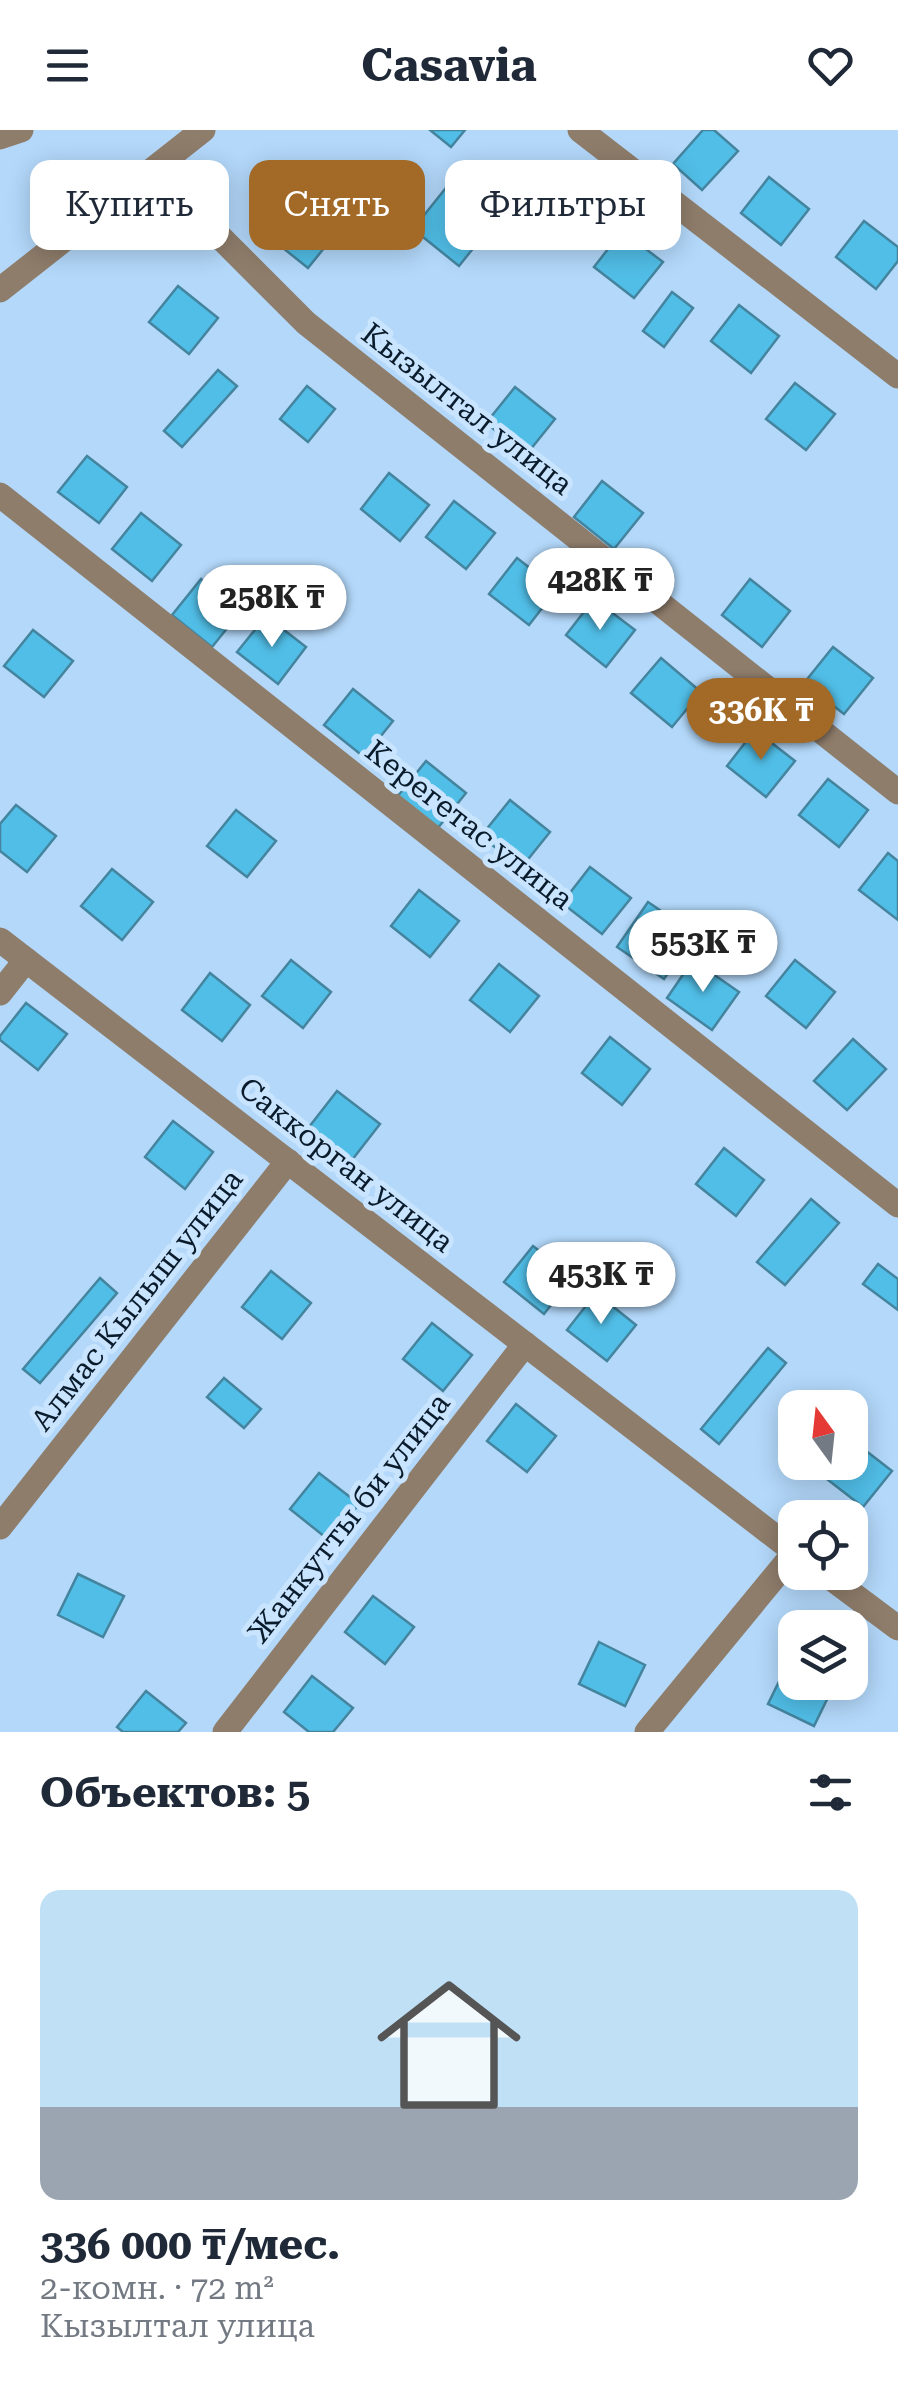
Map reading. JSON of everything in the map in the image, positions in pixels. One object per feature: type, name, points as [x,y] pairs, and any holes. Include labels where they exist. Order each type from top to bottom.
[{"type":"street","points":[[0,136],[21,130]]},
{"type":"street","points":[[166,160],[203,130]]},
{"type":"street","points":[[580,130],[898,376]]},
{"type":"street","name":"Кызылтал улица","points":[[229,245],[306,322],[898,792]]},
{"type":"street","points":[[0,290],[51,250]]},
{"type":"street","name":"Керегетас улица","points":[[0,495],[898,1206]]},
{"type":"street","name":"Саккорган улица","points":[[0,940],[778,1539]]},
{"type":"street","points":[[0,993],[26,960]]},
{"type":"street","name":"Алмас Кылыш улица","points":[[0,1527],[288,1161]]},
{"type":"street","name":"Жанкутты би улица","points":[[224,1732],[525,1344]]},
{"type":"street","points":[[646,1732],[778,1573]]},
{"type":"street","points":[[847,1590],[898,1628]]},
{"type":"building","points":[[430,130],[465,130],[451,147]]},
{"type":"building","points":[[703,130],[714,130],[738,151],[702,190],[681,171],[681,160],[677,160]]},
{"type":"building","points":[[769,177],[809,209],[781,245],[741,213]]},
{"type":"building","points":[[445,189],[445,250],[472,250],[459,266],[425,239],[425,214]]},
{"type":"building","points":[[864,221],[898,247],[898,261],[876,289],[836,257]]},
{"type":"building","points":[[286,250],[322,250],[308,268]]},
{"type":"building","points":[[607,250],[647,250],[663,262],[634,298],[594,267]]},
{"type":"building","points":[[178,286],[218,318],[189,354],[149,322]]},
{"type":"building","points":[[672,292],[693,308],[664,347],[643,331]]},
{"type":"building","points":[[739,305],[779,336],[751,373],[711,341]]},
{"type":"building","points":[[218,370],[237,386],[182,447],[164,431]]},
{"type":"building","points":[[795,383],[835,414],[806,450],[766,419]]},
{"type":"building","points":[[307,386],[335,409],[308,442],[280,419]]},
{"type":"building","points":[[515,387],[555,419],[526,455],[486,423]]},
{"type":"building","points":[[87,456],[127,487],[99,523],[58,492]]},
{"type":"building","points":[[389,473],[429,505],[400,541],[361,509]]},
{"type":"building","points":[[602,481],[643,513],[614,549],[574,517]]},
{"type":"building","points":[[454,501],[495,533],[466,569],[426,537]]},
{"type":"building","points":[[141,513],[181,545],[152,581],[112,549]]},
{"type":"building","points":[[517,558],[557,589],[529,625],[489,594]]},
{"type":"building","points":[[201,579],[241,611],[212,647],[172,615]]},
{"type":"building","points":[[750,579],[790,611],[762,647],[722,615]]},
{"type":"building","points":[[594,599],[635,630],[606,667],[566,635]]},
{"type":"building","points":[[266,616],[306,647],[278,684],[237,652]]},
{"type":"building","points":[[33,630],[73,661],[44,697],[4,666]]},
{"type":"building","points":[[833,647],[873,678],[844,714],[804,683]]},
{"type":"building","points":[[661,658],[701,692],[672,727],[631,693]]},
{"type":"building","points":[[353,689],[393,721],[364,757],[324,725]]},
{"type":"building","points":[[755,730],[795,761],[766,797],[727,766]]},
{"type":"building","points":[[426,761],[466,793],[437,829],[397,797]]},
{"type":"building","points":[[828,779],[868,810],[839,847],[799,815]]},
{"type":"building","points":[[510,800],[550,832],[521,868],[481,836]]},
{"type":"building","points":[[16,805],[56,836],[27,872],[0,851],[0,824]]},
{"type":"building","points":[[236,810],[276,841],[247,877],[207,846]]},
{"type":"building","points":[[888,853],[898,861],[898,920],[859,890]]},
{"type":"building","points":[[590,867],[631,898],[602,934],[562,903]]},
{"type":"building","points":[[112,869],[153,902],[122,940],[81,906]]},
{"type":"building","points":[[419,890],[459,921],[430,957],[391,926]]},
{"type":"building","points":[[648,902],[695,934],[664,979],[617,947]]},
{"type":"building","points":[[291,960],[331,992],[303,1028],[262,996]]},
{"type":"building","points":[[693,960],[739,992],[712,1030],[667,998]]},
{"type":"building","points":[[795,960],[835,992],[806,1028],[766,996]]},
{"type":"building","points":[[499,964],[539,996],[510,1032],[470,1000]]},
{"type":"building","points":[[210,973],[250,1005],[222,1041],[182,1010]]},
{"type":"building","points":[[26,1003],[67,1034],[38,1070],[0,1040]]},
{"type":"building","points":[[610,1037],[650,1069],[622,1105],[582,1073]]},
{"type":"building","points":[[853,1039],[886,1069],[847,1110],[814,1081]]},
{"type":"building","points":[[337,1091],[380,1124],[352,1160],[309,1127]]},
{"type":"building","points":[[173,1121],[213,1152],[185,1189],[145,1157]]},
{"type":"building","points":[[724,1148],[764,1180],[736,1216],[696,1184]]},
{"type":"building","points":[[811,1199],[839,1223],[785,1285],[757,1262]]},
{"type":"building","points":[[533,1246],[573,1277],[544,1314],[504,1282]]},
{"type":"building","points":[[878,1264],[898,1279],[898,1310],[863,1284]]},
{"type":"building","points":[[271,1271],[311,1303],[282,1339],[242,1307]]},
{"type":"building","points":[[100,1278],[117,1293],[40,1383],[23,1369]]},
{"type":"building","points":[[596,1293],[636,1325],[607,1361],[567,1330]]},
{"type":"building","points":[[432,1323],[472,1355],[443,1391],[403,1359]]},
{"type":"building","points":[[768,1348],[786,1363],[719,1444],[701,1429]]},
{"type":"building","points":[[224,1378],[261,1409],[244,1428],[207,1397]]},
{"type":"building","points":[[516,1404],[556,1436],[527,1472],[487,1441]]},
{"type":"building","points":[[868,1452],[892,1471],[868,1501],[854,1500],[828,1480],[868,1480]]},
{"type":"building","points":[[319,1473],[359,1504],[330,1541],[290,1509]]},
{"type":"building","points":[[78,1574],[124,1596],[103,1637],[58,1615]]},
{"type":"building","points":[[373,1596],[414,1627],[385,1664],[345,1632]]},
{"type":"building","points":[[599,1642],[645,1665],[625,1706],[579,1684]]},
{"type":"building","points":[[312,1676],[353,1708],[333,1732],[309,1732],[284,1712]]},
{"type":"building","points":[[778,1684],[778,1700],[827,1700],[814,1726],[768,1704]]},
{"type":"building","points":[[146,1691],[186,1723],[178,1732],[123,1732],[117,1727]]}]
